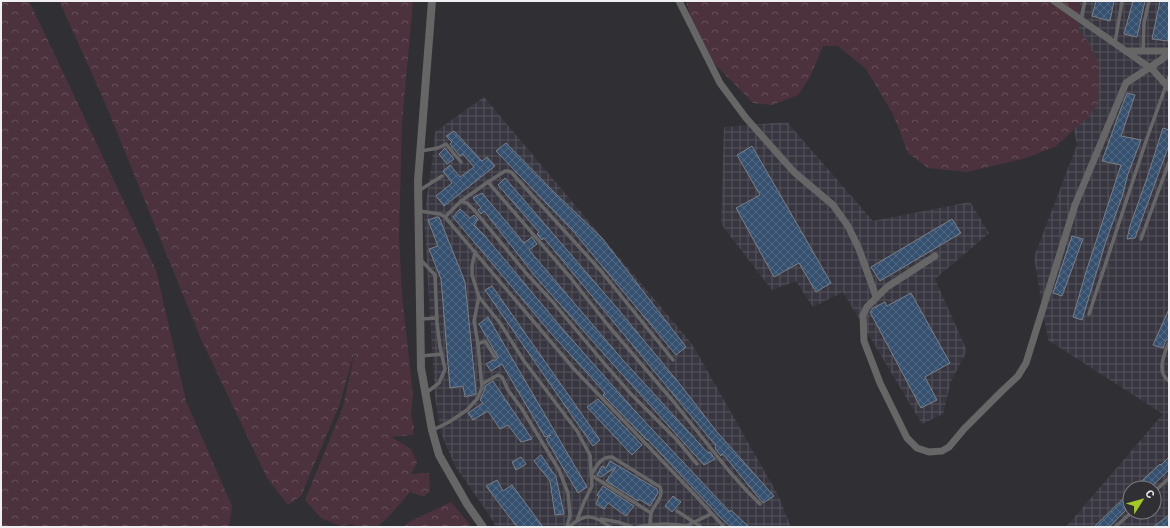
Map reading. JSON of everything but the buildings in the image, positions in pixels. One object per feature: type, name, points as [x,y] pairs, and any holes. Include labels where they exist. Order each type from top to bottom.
[{"type":"street","points":[[432,1],[419,191],[421,368],[432,430],[439,455],[467,504],[483,527]]},
{"type":"street","points":[[678,1],[720,83],[746,118],[794,172],[833,205],[848,226],[859,249],[876,297]]},
{"type":"street","points":[[1054,1],[1153,70],[1168,87]]},
{"type":"street","points":[[1126,51],[1169,52]]},
{"type":"street","points":[[935,256],[876,297],[867,307],[863,315],[864,341],[880,383],[907,438],[917,448],[929,452],[942,451],[949,447],[964,429],[1018,376],[1026,363],[1076,205],[1126,83],[1161,60],[1169,52]]},
{"type":"lane","points":[[1081,20],[1085,1]]},
{"type":"lane","points":[[1115,43],[1122,1]]},
{"type":"lane","points":[[1142,51],[1144,23],[1149,1]]},
{"type":"lane","points":[[1089,314],[1146,140],[1168,87],[1169,77]]},
{"type":"lane","points":[[421,151],[438,148],[446,144],[462,162]]},
{"type":"lane","points":[[1141,239],[1169,162]]},
{"type":"lane","points":[[444,217],[461,201],[508,170],[601,271],[673,360]]},
{"type":"lane","points":[[419,191],[442,176]]},
{"type":"lane","points":[[488,182],[570,277],[729,471],[746,491],[760,504]]},
{"type":"lane","points":[[461,201],[467,203],[474,210],[526,273],[631,394],[676,439],[697,464]]},
{"type":"lane","points":[[419,211],[440,214],[444,217],[574,369],[724,527]]},
{"type":"lane","points":[[475,252],[472,275],[479,296],[500,323],[524,361],[577,431],[590,455],[592,486],[576,520]]},
{"type":"lane","points":[[420,258],[435,275],[437,318],[445,369],[439,382],[426,394]]},
{"type":"lane","points":[[432,430],[450,422],[467,410],[477,399],[482,388],[478,344],[474,321],[479,296]]},
{"type":"lane","points":[[421,319],[437,318]]},
{"type":"lane","points":[[478,344],[485,341],[495,357]]},
{"type":"lane","points":[[1169,342],[1164,353],[1161,370],[1166,379],[1169,381]]},
{"type":"lane","points":[[421,356],[442,354]]},
{"type":"lane","points":[[482,384],[498,375],[502,377],[508,390],[522,409],[559,470],[568,493],[570,515],[568,527]]},
{"type":"lane","points":[[591,475],[602,459],[612,457],[660,488],[662,491],[661,495],[651,513],[650,524]]},
{"type":"lane","points":[[591,475],[651,513]]},
{"type":"lane","points":[[677,512],[701,527]]},
{"type":"lane","points":[[686,526],[711,514]]},
{"type":"lane","points":[[568,527],[576,520],[586,516],[618,522],[632,527]]},
{"type":"lane","points":[[600,519],[610,527]]},
{"type":"lane","points":[[1115,527],[1123,520]]},
{"type":"lane","points":[[638,527],[650,524],[667,524],[691,527]]},
{"type":"shaded area","points":[[1067,1],[1169,1],[1169,527],[1066,527],[1163,414],[1048,340],[1034,257],[1077,145],[1058,42]]},
{"type":"shaded area","points":[[484,97],[692,344],[778,495],[791,527],[496,527],[455,466],[441,433],[435,397],[424,216],[435,132]]},
{"type":"shaded area","points":[[787,122],[873,221],[970,202],[989,233],[935,279],[967,351],[951,381],[943,414],[922,424],[843,292],[813,307],[796,281],[772,290],[721,224],[724,127]]},
{"type":"green space","points":[[1,1],[29,1],[156,270],[186,401],[232,506],[229,527],[1,527]]},
{"type":"green space","points":[[59,1],[413,1],[402,123],[399,236],[402,296],[413,395],[411,415],[414,427],[413,435],[391,437],[411,449],[417,463],[411,474],[429,473],[430,491],[424,497],[410,492],[378,527],[354,527],[353,524],[341,526],[321,518],[305,500],[343,407],[356,346],[340,403],[301,496],[288,505],[267,478],[201,339],[103,98]]},
{"type":"green space","points":[[686,1],[1080,1],[1079,29],[1091,46],[1099,64],[1098,105],[1088,117],[1056,146],[1026,158],[967,172],[928,168],[908,153],[893,114],[866,69],[838,46],[823,46],[810,77],[798,95],[772,105],[753,103],[705,54],[695,32]]},
{"type":"green space","points":[[451,502],[472,527],[404,527],[409,522]]}]
